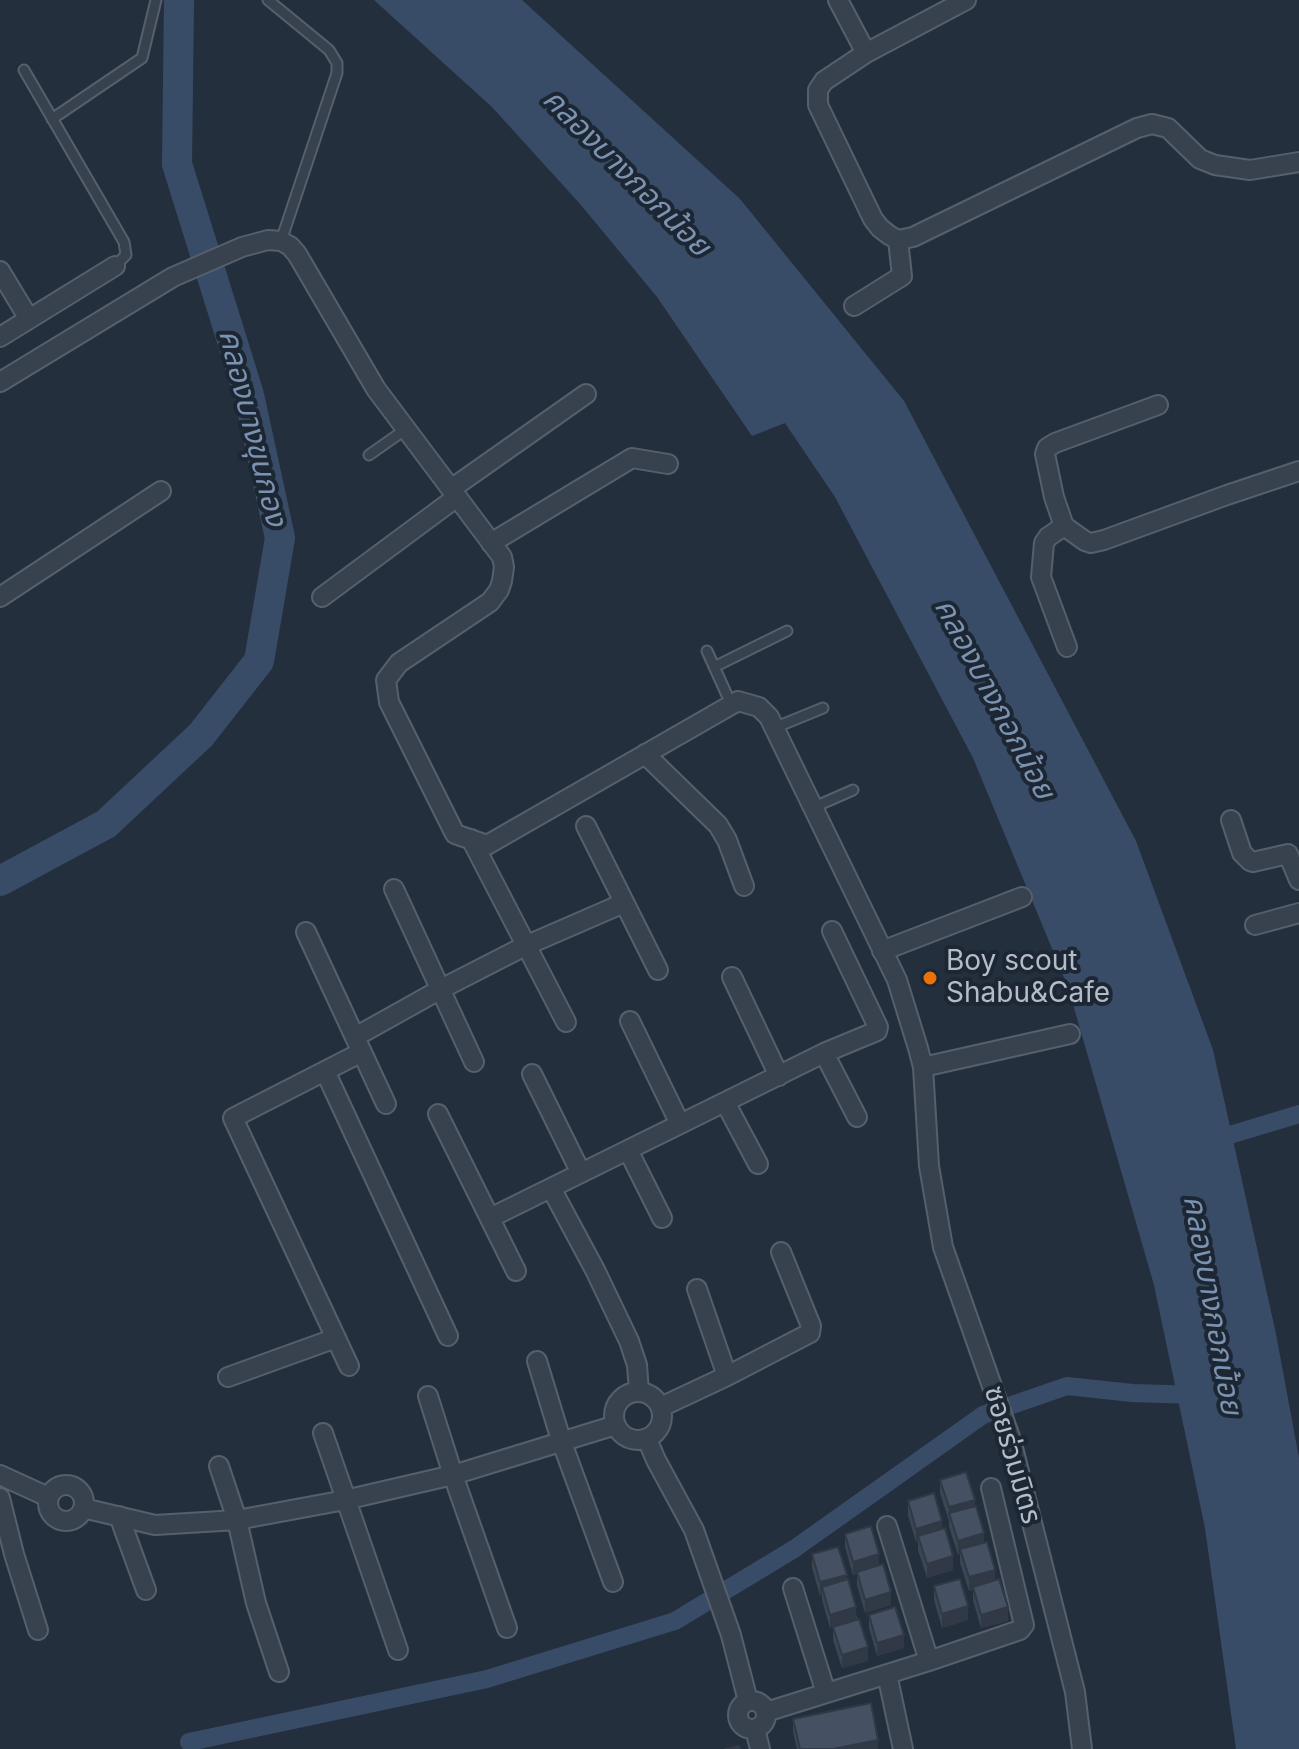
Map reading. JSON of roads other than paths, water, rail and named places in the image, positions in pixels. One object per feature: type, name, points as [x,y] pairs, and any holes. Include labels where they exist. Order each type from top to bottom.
[{"type":"street","points":[[838,0],[866,53]]},
{"type":"street","points":[[966,0],[866,53],[824,81],[816,96],[873,219],[898,240],[913,237],[1137,128],[1152,124],[1168,128],[1200,159],[1215,165],[1250,170],[1299,162]]},
{"type":"street","points":[[0,382],[173,277],[242,247],[268,240],[281,241],[297,254],[376,389],[502,557],[502,581],[490,602],[399,663],[386,680],[389,702],[455,834],[487,845],[738,701],[759,707],[774,728]]},
{"type":"street","points":[[854,306],[902,276],[898,240]]},
{"type":"street","points":[[0,337],[115,266]]},
{"type":"street","points":[[0,271],[29,319]]},
{"type":"street","points":[[322,597],[586,394]]},
{"type":"street","points":[[1158,405],[1047,448],[1045,454],[1054,497],[1064,526],[1085,541],[1096,542],[1299,471]]},
{"type":"street","points":[[491,543],[632,458],[668,464]]},
{"type":"street","points":[[0,597],[161,491]]},
{"type":"street","points":[[1064,526],[1044,543],[1041,577],[1067,647]]},
{"type":"street","name":"ซอยร่วมมิตร","points":[[774,728],[897,980],[923,1067],[929,1166],[943,1247],[1011,1440],[1075,1692],[1082,1749]]},
{"type":"street","points":[[645,754],[718,825],[744,886]]},
{"type":"street","points":[[1231,820],[1242,853],[1247,858],[1253,862],[1288,854],[1299,880]]},
{"type":"street","points":[[586,826],[658,970]]},
{"type":"street","points":[[471,839],[566,1022]]},
{"type":"street","points":[[394,889],[474,1062]]},
{"type":"street","points":[[882,951],[1022,897]]},
{"type":"street","points":[[349,1366],[233,1118],[325,1071],[441,989],[525,946],[624,903]]},
{"type":"street","points":[[1255,925],[1299,913]]},
{"type":"street","points":[[490,1218],[878,1029],[832,931]]},
{"type":"street","points":[[306,932],[386,1104]]},
{"type":"street","points":[[732,977],[779,1076]]},
{"type":"street","points":[[630,1021],[680,1124]]},
{"type":"street","points":[[923,1067],[1070,1034]]},
{"type":"street","points":[[824,1053],[857,1117]]},
{"type":"street","points":[[325,1071],[448,1336]]},
{"type":"street","points":[[532,1074],[581,1173]]},
{"type":"street","points":[[725,1102],[758,1164]]},
{"type":"street","points":[[438,1114],[516,1271]]},
{"type":"street","points":[[628,1150],[662,1218]]},
{"type":"street","points":[[551,1188],[629,1341],[637,1365],[639,1392]]},
{"type":"street","points":[[661,1407],[810,1333],[811,1326],[781,1252]]},
{"type":"street","points":[[697,1289],[727,1376]]},
{"type":"street","points":[[228,1377],[336,1338]]},
{"type":"street","points":[[537,1361],[561,1440],[613,1582]]},
{"type":"street","points":[[639,1392],[656,1400],[663,1417],[655,1434],[638,1440],[621,1433],[614,1415],[622,1398],[639,1392]]},
{"type":"street","points":[[428,1396],[507,1628]]},
{"type":"street","points":[[0,1475],[48,1497],[57,1487],[71,1486],[81,1495],[83,1508],[155,1525],[237,1520],[345,1500],[453,1475],[616,1425]]},
{"type":"street","points":[[323,1433],[398,1650]]},
{"type":"street","points":[[647,1439],[694,1530],[730,1631],[748,1701]]},
{"type":"street","points":[[219,1466],[237,1520],[256,1603],[279,1672]]},
{"type":"street","points":[[766,1712],[1020,1630],[1024,1625],[991,1488]]},
{"type":"street","points":[[0,1498],[38,1630]]},
{"type":"street","points":[[119,1516],[146,1590]]},
{"type":"street","points":[[887,1526],[929,1661]]},
{"type":"street","points":[[793,1588],[826,1693]]},
{"type":"street","points":[[887,1674],[903,1749]]},
{"type":"street","points":[[748,1701],[759,1703],[766,1712],[763,1723],[755,1729],[744,1727],[738,1718],[740,1707],[748,1701]]},
{"type":"street","points":[[755,1729],[760,1749]]},
{"type":"lane","points":[[52,119],[142,58],[156,0]]},
{"type":"lane","points":[[268,0],[329,50],[337,63],[337,73],[281,241]]},
{"type":"lane","points":[[24,70],[124,242],[126,255],[115,266]]},
{"type":"lane","points":[[369,455],[406,429]]},
{"type":"lane","points":[[714,667],[787,631]]},
{"type":"lane","points":[[707,651],[731,704]]},
{"type":"lane","points":[[774,728],[823,708]]},
{"type":"lane","points":[[812,808],[853,790]]},
{"type":"water","name":"คลองบางกอกน้อย","points":[[374,0],[522,0],[740,199],[904,401],[1136,841],[1213,1050],[1276,1334],[1299,1458],[1299,1749],[1236,1749],[1205,1528],[1154,1285],[1068,987],[973,758],[835,497],[785,423],[752,436],[657,297],[581,205],[492,107]]},
{"type":"waterway","name":"คลองบางขุนกอง","points":[[0,881],[106,824],[201,735],[259,661],[280,538],[249,395],[177,164],[179,0]]},
{"type":"waterway","points":[[1210,1141],[1299,1114]]},
{"type":"waterway","name":"คลองบางกอกน้อย","points":[[189,1742],[487,1679],[675,1621],[794,1549],[983,1415],[1067,1386],[1132,1393],[1198,1395]]},
{"type":"place","name":"Boy scout Shabu&Cafe","points":[[930,978]]}]
